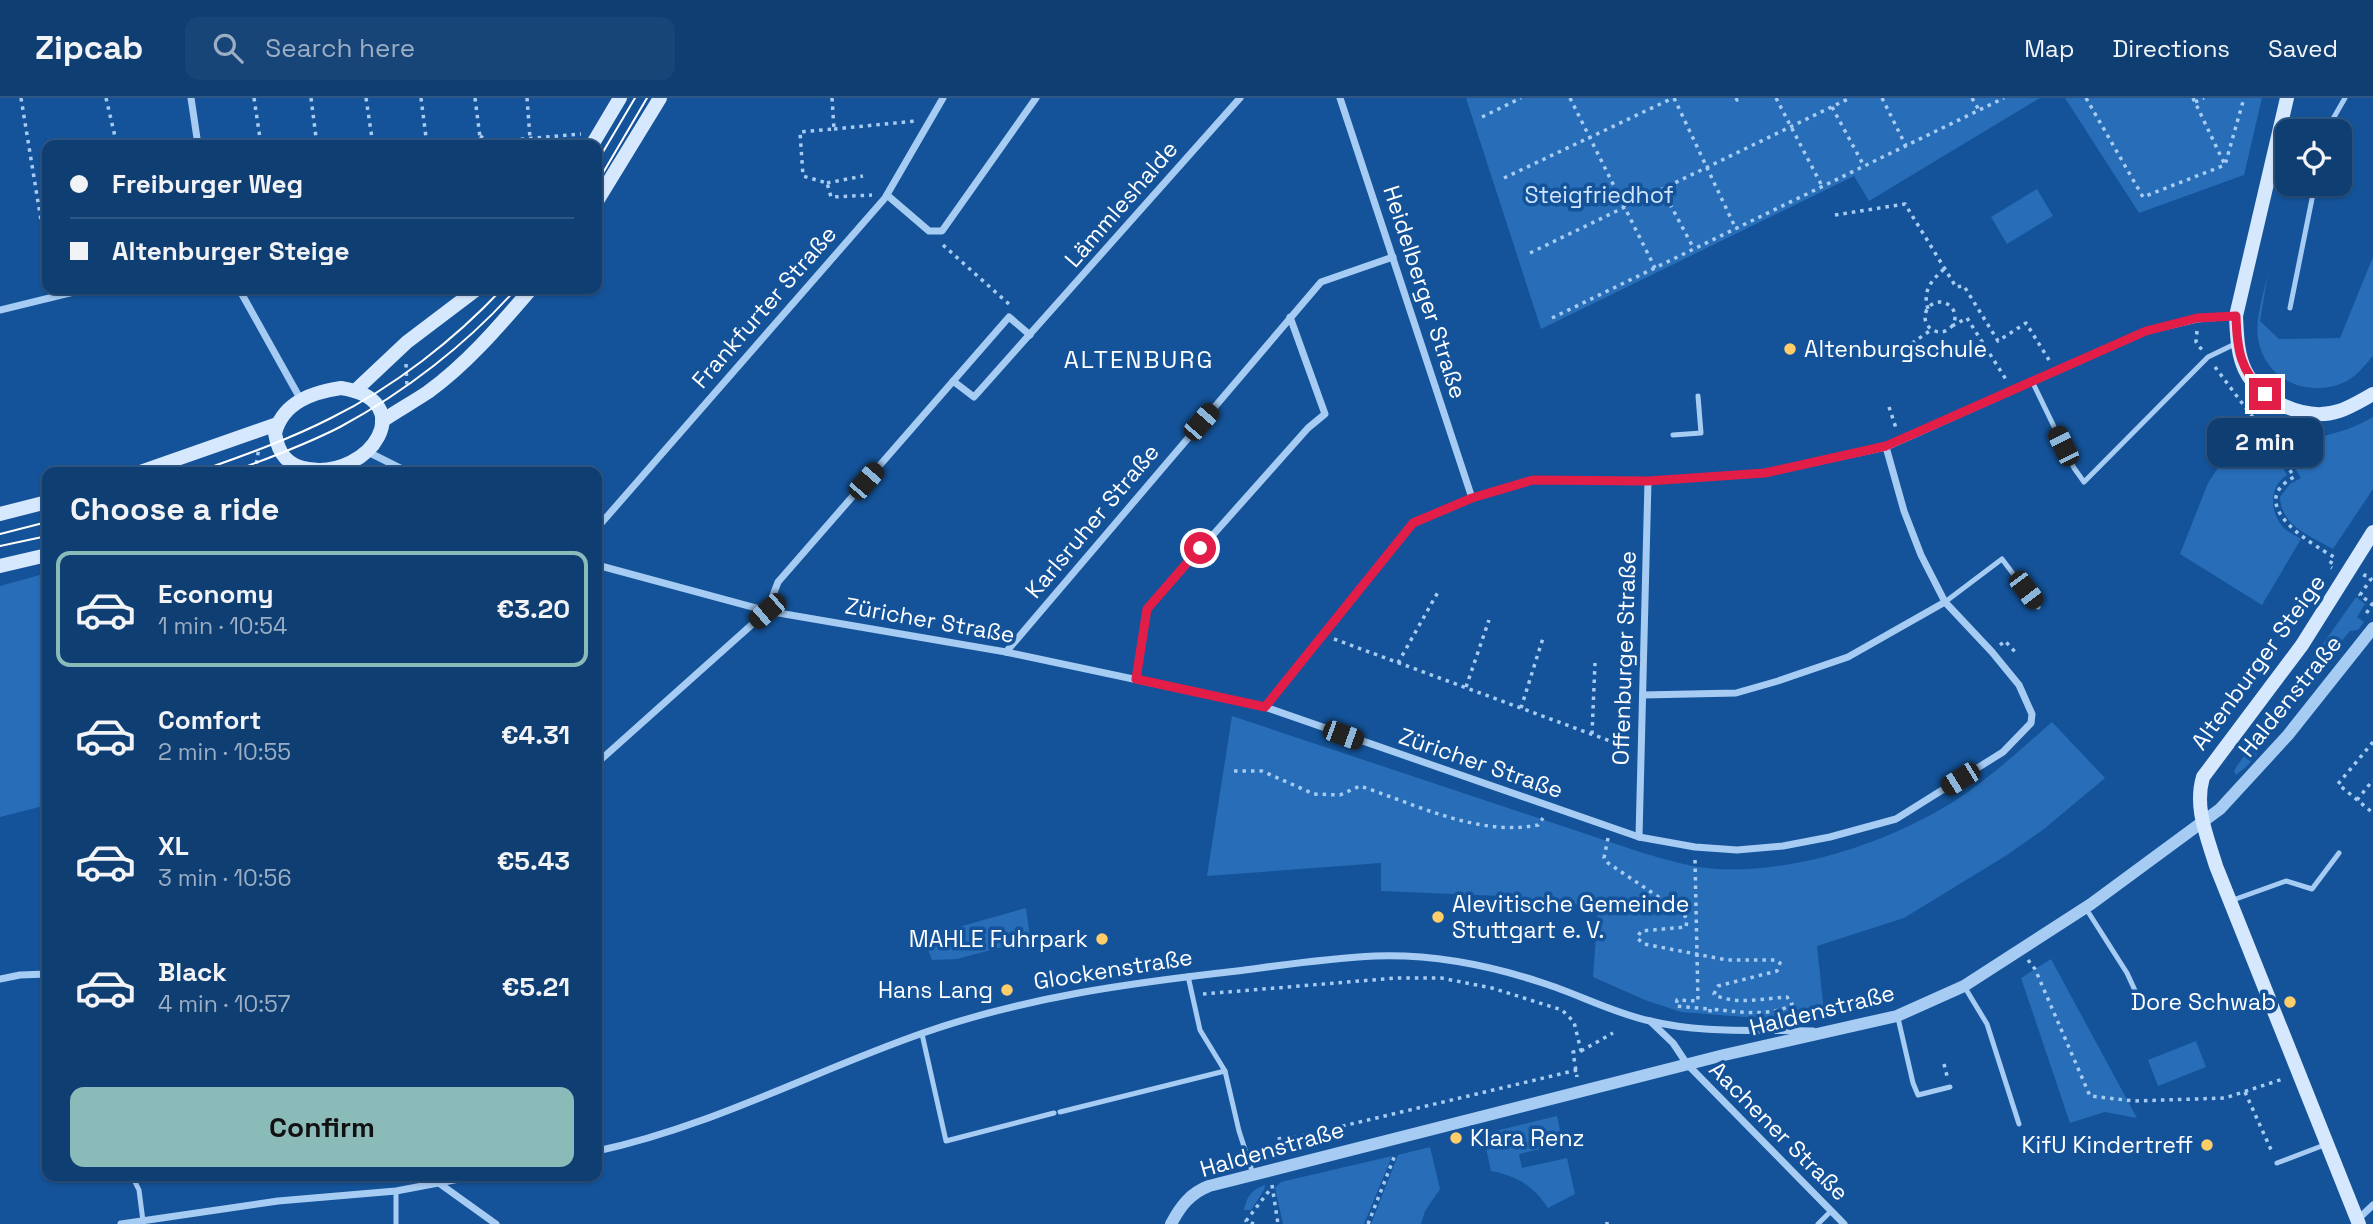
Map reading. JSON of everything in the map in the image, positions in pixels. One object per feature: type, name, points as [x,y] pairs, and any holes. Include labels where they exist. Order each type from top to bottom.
[{"type":"main road","points":[[587,140],[620,98]]},
{"type":"main road","points":[[602,193],[660,98]]},
{"type":"main road","points":[[2287,98],[2236,316],[2237,342],[2244,368],[2252,381],[2282,405],[2301,412],[2320,415],[2337,412],[2373,394]]},
{"type":"main road","points":[[356,390],[407,342],[470,294]]},
{"type":"main road","points":[[382,421],[428,391],[488,338],[527,294]]},
{"type":"main road","points":[[297,467],[281,453],[275,433],[277,424],[291,407],[301,400],[323,390],[341,388],[370,396],[378,405],[382,421],[377,440],[368,452],[340,467]]},
{"type":"main road","points":[[154,467],[277,424]]},
{"type":"main road","points":[[0,514],[42,503]]},
{"type":"main road","name":"Altenburger Steige","points":[[2356,1223],[2230,901],[2203,822],[2199,791],[2203,777],[2302,645],[2373,532]]},
{"type":"main road","points":[[0,566],[42,556]]},
{"type":"street","points":[[191,98],[197,140]]},
{"type":"street","name":"Frankfurter Straße","points":[[602,522],[887,195],[943,98]]},
{"type":"street","points":[[887,195],[929,232],[942,231],[1036,98]]},
{"type":"street","name":"Lämmleshalde","points":[[953,381],[974,397],[1240,98]]},
{"type":"street","name":"Heidelberger Straße","points":[[1340,98],[1472,498]]},
{"type":"street","name":"Karlsruher Straße","points":[[1006,653],[1321,282],[1394,257]]},
{"type":"street","points":[[0,310],[66,294]]},
{"type":"street","points":[[243,294],[301,400]]},
{"type":"street","points":[[1265,707],[1413,523],[1472,498],[1533,480],[1648,481],[1765,473],[1886,446],[2146,331],[2197,318],[2236,316]]},
{"type":"street","points":[[602,759],[767,611],[778,582],[1009,317],[1033,332]]},
{"type":"street","points":[[1136,679],[1147,609],[1308,428],[1325,414],[1290,317]]},
{"type":"street","points":[[1643,695],[1736,693],[1778,681],[1848,657],[1945,602],[1921,555],[1904,511],[1886,446]]},
{"type":"street","points":[[368,452],[398,467]]},
{"type":"street","name":"Offenburger Straße","points":[[1639,837],[1648,481]]},
{"type":"street","name":"Züricher Straße","points":[[602,566],[767,611],[1006,653],[1265,707],[1611,829],[1695,847],[1737,850],[1783,846],[1830,837],[1896,819],[2003,752],[2031,723],[2032,714],[2012,677],[1945,602]]},
{"type":"street","name":"Haldenstraße","points":[[1171,1224],[1178,1211],[1199,1190],[1687,1064],[1897,1016],[1964,986],[2085,907],[2220,809],[2271,755],[2373,628]]},
{"type":"street","name":"Glockenstraße","points":[[602,1150],[710,1118],[922,1034],[1031,1001],[1188,976],[1375,956],[1426,956],[1502,971],[1650,1021],[1721,1030],[1828,1031]]},
{"type":"street","points":[[1,978],[42,974]]},
{"type":"street","name":"Glockenstraße","points":[[1650,1021],[1673,1043],[1687,1064]]},
{"type":"street","name":"Aachener Straße","points":[[1687,1064],[1844,1224]]},
{"type":"street","points":[[438,1181],[496,1224]]},
{"type":"street","points":[[121,1224],[278,1202],[396,1191],[451,1181]]},
{"type":"street","points":[[2356,1223],[2373,1205]]},
{"type":"lane","points":[[2333,119],[2345,98]]},
{"type":"lane","points":[[2290,308],[2313,196]]},
{"type":"lane","points":[[2032,381],[2074,468],[2084,482],[2208,357],[2237,342]]},
{"type":"lane","points":[[1673,435],[1701,433],[1698,396]]},
{"type":"lane","points":[[1945,602],[2002,559],[2038,607]]},
{"type":"lane","points":[[2230,901],[2286,881],[2312,889],[2339,853]]},
{"type":"lane","points":[[2085,907],[2127,974],[2138,997]]},
{"type":"lane","points":[[1188,976],[1200,1030],[1225,1071],[1253,1174]]},
{"type":"lane","points":[[1964,986],[1987,1024],[2019,1124]]},
{"type":"lane","points":[[1897,1016],[1918,1095],[1950,1087]]},
{"type":"lane","points":[[922,1034],[946,1141],[1225,1071]]},
{"type":"lane","points":[[2277,1163],[2327,1144]]},
{"type":"lane","points":[[134,1181],[139,1190],[143,1221]]},
{"type":"lane","points":[[396,1191],[396,1224]]},
{"type":"lane","points":[[1818,1224],[1831,1211]]},
{"type":"path","points":[[21,98],[42,226]]},
{"type":"path","points":[[106,98],[116,140]]},
{"type":"path","points":[[254,98],[260,140]]},
{"type":"path","points":[[311,98],[316,140]]},
{"type":"path","points":[[366,98],[372,140]]},
{"type":"path","points":[[421,98],[426,140]]},
{"type":"path","points":[[475,98],[480,140]]},
{"type":"path","points":[[527,98],[530,138]]},
{"type":"path","points":[[832,98],[834,129]]},
{"type":"path","points":[[1482,117],[1521,98]]},
{"type":"path","points":[[1570,98],[1655,268]]},
{"type":"path","points":[[1504,178],[1673,98],[1736,229]]},
{"type":"path","points":[[1736,98],[1742,98]]},
{"type":"path","points":[[1776,98],[1822,186]]},
{"type":"path","points":[[1530,253],[1850,98]]},
{"type":"path","points":[[1882,98],[1906,146]]},
{"type":"path","points":[[1972,98],[1979,110]]},
{"type":"path","points":[[1552,318],[2004,98]]},
{"type":"path","points":[[2086,98],[2143,197],[2225,165]]},
{"type":"path","points":[[2204,98],[2194,100],[2225,165]]},
{"type":"path","points":[[2225,165],[2244,98]]},
{"type":"path","points":[[1832,107],[1864,166]]},
{"type":"path","points":[[863,176],[827,183],[803,176],[800,132],[915,122],[933,116]]},
{"type":"path","points":[[480,136],[487,140]]},
{"type":"path","points":[[510,140],[587,140]]},
{"type":"path","points":[[827,183],[831,197],[887,195]]},
{"type":"path","points":[[1662,189],[1694,249]]},
{"type":"path","points":[[1835,215],[1905,204],[1956,286],[1964,286],[1998,341],[2026,323],[2042,349]]},
{"type":"path","points":[[929,232],[1033,332]]},
{"type":"path","points":[[1931,330],[1925,320],[1928,309],[1925,298],[1931,281],[1945,268]]},
{"type":"path","points":[[1928,309],[1938,303],[1949,305],[1955,315],[1952,326]]},
{"type":"path","points":[[1905,348],[1931,330],[1942,332],[1967,318],[2007,381]]},
{"type":"path","points":[[2197,318],[2196,342],[2281,455],[2294,477],[2285,481],[2277,495],[2276,505],[2281,517],[2291,529],[2330,554]]},
{"type":"path","points":[[382,366],[389,372],[406,360],[408,394],[423,382],[428,391]]},
{"type":"path","points":[[1889,407],[1894,422]]},
{"type":"path","points":[[257,467],[261,441]]},
{"type":"path","points":[[2368,584],[2360,595],[2369,602]]},
{"type":"path","points":[[1398,663],[1438,592]]},
{"type":"path","points":[[1466,687],[1489,620]]},
{"type":"path","points":[[1323,635],[1641,752]]},
{"type":"path","points":[[1521,708],[1543,638]]},
{"type":"path","points":[[1592,734],[1595,663]]},
{"type":"path","points":[[2373,741],[2338,784],[2373,813]]},
{"type":"path","points":[[1234,771],[1262,771],[1314,794],[1340,795],[1360,786],[1471,824],[1521,828],[1538,825],[1551,808]]},
{"type":"path","points":[[2357,800],[2373,780]]},
{"type":"path","points":[[1611,829],[1604,858],[1608,863],[1684,914],[1687,920],[1686,927],[1641,931],[1637,939],[1644,944],[1696,953],[1727,960],[1776,960],[1780,963],[1777,971],[1718,986],[1714,994],[1722,999],[1735,1000],[1787,997],[1792,1004],[1784,1010],[1749,1012],[1676,1006],[1677,1000],[1698,1001],[1696,953],[1695,921],[1695,847]]},
{"type":"path","points":[[1687,920],[1695,921]]},
{"type":"path","points":[[2021,950],[2035,969],[2090,1096],[2134,1101],[2225,1098],[2299,1074]]},
{"type":"path","points":[[1191,995],[1396,978],[1441,978],[1492,988],[1562,1010],[1574,1022],[1581,1051]]},
{"type":"path","points":[[1710,1009],[1710,1016]]},
{"type":"path","points":[[1577,1093],[1577,1070],[1573,1052],[1581,1051],[1613,1033]]},
{"type":"path","points":[[1279,1137],[1280,1141],[1577,1070]]},
{"type":"path","points":[[2245,1092],[2277,1163]]},
{"type":"path","points":[[1368,1224],[1395,1155]]},
{"type":"path","points":[[1269,1170],[1278,1224]]},
{"type":"path","points":[[1254,1224],[1247,1221],[1272,1186]]},
{"type":"green space","name":"Steigfriedhof","points":[[1466,98],[2040,98],[1869,201],[1854,176],[1541,329]]},
{"type":"green space","points":[[2065,98],[2262,98],[2244,175],[2139,213]]},
{"type":"green space","points":[[2037,189],[2053,216],[2007,244],[1991,217]]},
{"type":"green space","points":[[2373,257],[2373,356],[2353,377],[2331,387],[2303,387],[2278,375],[2262,353],[2257,330],[2268,273],[2260,321],[2279,339],[2340,338]]},
{"type":"green space","points":[[2373,417],[2373,489],[2333,549],[2299,529],[2286,516],[2280,497],[2290,484],[2301,478],[2280,443],[2339,432]]},
{"type":"green space","points":[[2254,433],[2287,475],[2276,487],[2274,509],[2286,530],[2301,539],[2262,605],[2180,554],[2208,483],[2226,456]]},
{"type":"green space","points":[[42,574],[42,806],[0,817],[0,586]]},
{"type":"green space","points":[[2356,597],[2365,604],[2357,617],[2364,622],[2358,630],[2350,631],[2318,669],[2318,680],[2313,685],[2302,688],[2270,726],[2271,737],[2236,775],[2234,771],[2237,766]]},
{"type":"green space","points":[[1232,716],[1643,853],[1716,869],[1746,869],[1808,861],[1839,853],[1899,831],[1966,793],[2052,722],[2105,778],[2044,829],[2007,855],[1904,918],[1817,946],[1824,1012],[1770,1019],[1681,1012],[1645,1000],[1593,977],[1598,907],[1500,896],[1381,891],[1381,863],[1207,876]]},
{"type":"green space","points":[[1026,908],[1030,936],[1025,941],[957,959],[932,960],[923,937]]},
{"type":"green space","points":[[2051,959],[2137,1118],[2105,1112],[2070,1123],[2021,978]]},
{"type":"green space","points":[[2196,1041],[2206,1067],[2158,1086],[2148,1060]]},
{"type":"green space","points":[[1557,1116],[1563,1144],[1519,1154],[1522,1168],[1567,1158],[1575,1194],[1548,1208],[1524,1183],[1491,1171],[1483,1134]]},
{"type":"green space","points":[[1430,1147],[1440,1189],[1425,1211],[1421,1224],[1371,1224],[1398,1155]]},
{"type":"green space","points":[[1392,1156],[1364,1224],[1283,1224],[1275,1188],[1281,1182]]},
{"type":"green space","points":[[1265,1185],[1251,1210],[1244,1210],[1250,1194]]},
{"type":"tram line","points":[[602,154],[635,98]]},
{"type":"tram line","points":[[602,174],[647,98]]},
{"type":"tram line","points":[[211,467],[298,433],[378,392],[443,344],[497,294]]},
{"type":"tram line","points":[[244,467],[327,434],[388,398],[456,348],[511,294]]},
{"type":"tram line","points":[[0,534],[42,523]]},
{"type":"tram line","points":[[0,546],[42,537]]},
{"type":"place","name":"Altenburgschule","points":[[1790,349]]},
{"type":"place","name":"Alevitische Gemeinde Stuttgart e. V.","points":[[1438,917]]},
{"type":"place","name":"MAHLE Fuhrpark","points":[[1102,939]]},
{"type":"place","name":"Hans Lang","points":[[1007,990]]},
{"type":"place","name":"Dore Schwab","points":[[2290,1002]]},
{"type":"place","name":"Klara Renz","points":[[1456,1138]]},
{"type":"place","name":"KifU Kindertreff","points":[[2207,1145]]},
{"type":"district","name":"ALTENBURG","points":[[1139,360]]},
{"type":"route","points":[[1200,548],[1147,609],[1136,679],[1265,707],[1413,523],[1472,498],[1533,480],[1648,481],[1765,473],[1886,446],[2146,331],[2197,318],[2236,316],[2237,342],[2244,368],[2265,394]]}]
